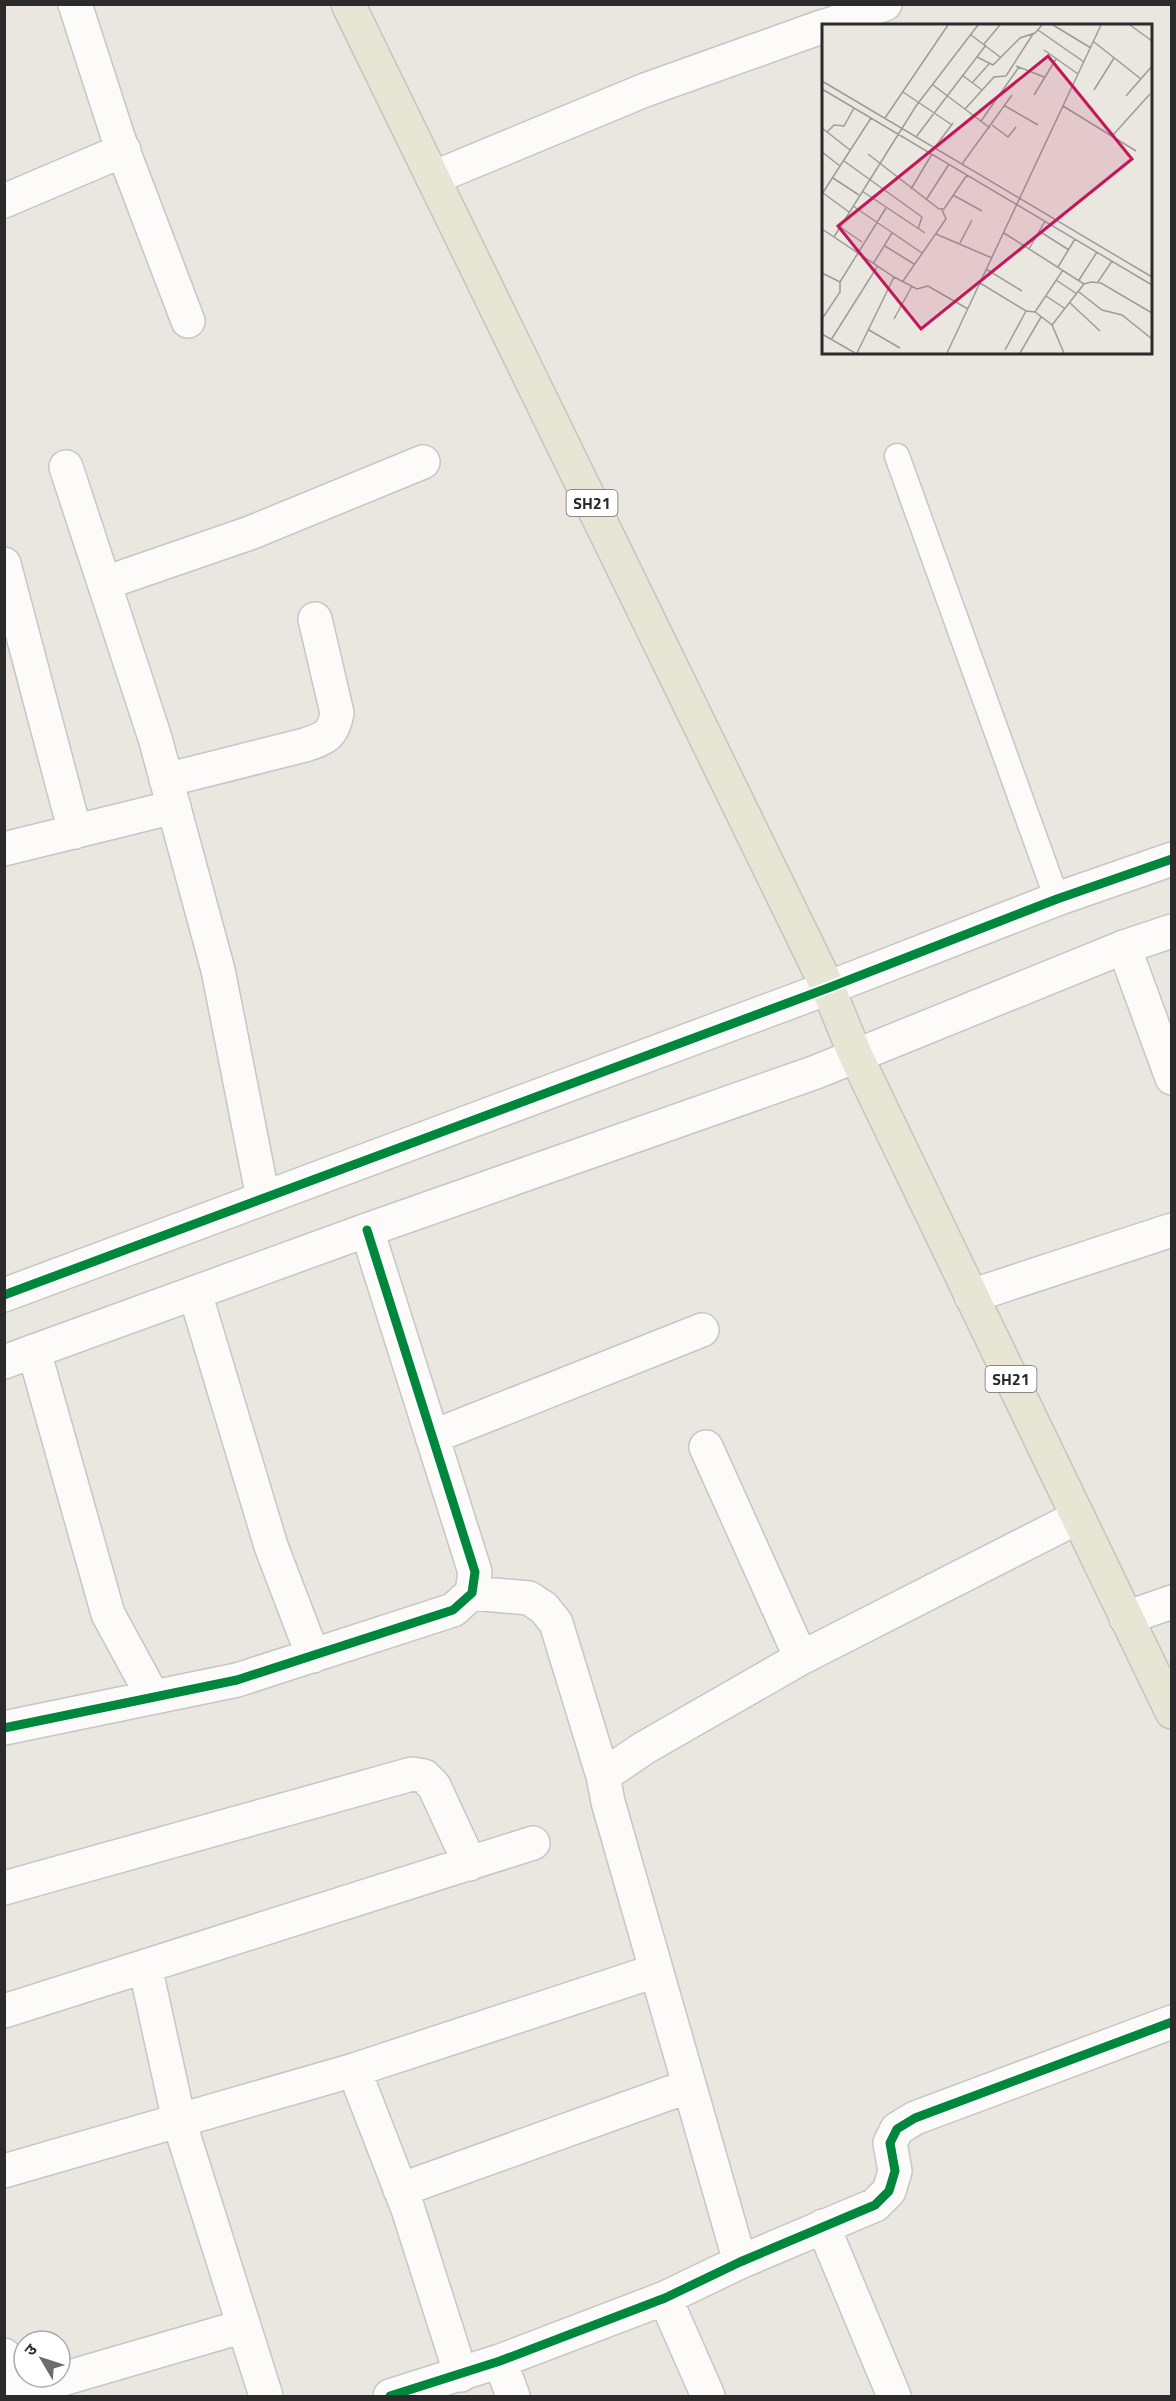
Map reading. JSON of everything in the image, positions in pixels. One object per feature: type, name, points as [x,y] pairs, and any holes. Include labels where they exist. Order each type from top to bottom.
[{"type":"main road","name":"SH21","points":[[348,4],[831,995],[853,1050],[1172,1712]]},
{"type":"street","points":[[75,4],[124,150],[188,321]]},
{"type":"street","points":[[830,24],[885,4]]},
{"type":"street","points":[[433,178],[645,90],[822,27]]},
{"type":"street","points":[[4,201],[124,150]]},
{"type":"street","points":[[105,584],[250,533],[423,462]]},
{"type":"street","points":[[66,466],[155,738],[218,970],[263,1198]]},
{"type":"street","points":[[4,564],[75,832]]},
{"type":"street","points":[[4,849],[75,832],[170,793],[323,739],[334,728],[337,713],[315,619]]},
{"type":"street","points":[[4,1294],[263,1198],[831,995],[1058,899],[1172,859]]},
{"type":"street","points":[[153,1697],[108,1614],[19,1357],[368,1230],[816,1072],[853,1050],[1172,931]]},
{"type":"street","points":[[1124,947],[1164,1038],[1172,1078]]},
{"type":"street","points":[[4,1728],[237,1680],[453,1610],[472,1593],[475,1572],[368,1230]]},
{"type":"street","points":[[971,1296],[1172,1230]]},
{"type":"street","points":[[195,1293],[271,1546],[313,1656]]},
{"type":"street","points":[[432,1437],[702,1330]]},
{"type":"street","points":[[706,1447],[801,1658]]},
{"type":"street","points":[[603,1776],[644,1748],[801,1658],[1078,1517]]},
{"type":"street","points":[[472,1593],[529,1598],[544,1608],[556,1623],[603,1776],[608,1802],[655,1971],[740,2262]]},
{"type":"street","points":[[1126,1618],[1172,1602]]},
{"type":"street","points":[[4,1888],[412,1774],[424,1776],[434,1785],[470,1864]]},
{"type":"street","points":[[4,2012],[534,1843]]},
{"type":"street","points":[[146,1966],[179,2121],[266,2397]]},
{"type":"street","points":[[4,2171],[354,2070],[655,1971]]},
{"type":"street","points":[[390,2397],[500,2361],[665,2298],[740,2262],[875,2205],[889,2191],[895,2171],[890,2143],[897,2129],[915,2118],[1172,2022]]},
{"type":"street","points":[[354,2070],[400,2190],[461,2374]]},
{"type":"street","points":[[400,2190],[688,2086]]},
{"type":"street","points":[[823,2226],[894,2397]]},
{"type":"street","points":[[665,2298],[708,2397]]},
{"type":"street","points":[[4,2355],[19,2395],[244,2326]]},
{"type":"street","points":[[500,2361],[513,2397]]},
{"type":"lane","points":[[897,456],[1058,899]]},
{"type":"cycle path","points":[[4,1295],[828,988],[1057,899],[1172,859]]},
{"type":"cycle path","points":[[4,1728],[237,1680],[453,1610],[472,1593],[475,1572],[367,1230]]},
{"type":"cycle path","points":[[390,2396],[500,2361],[665,2298],[740,2262],[875,2205],[889,2191],[895,2171],[890,2143],[897,2129],[915,2118],[1172,2022]]}]
